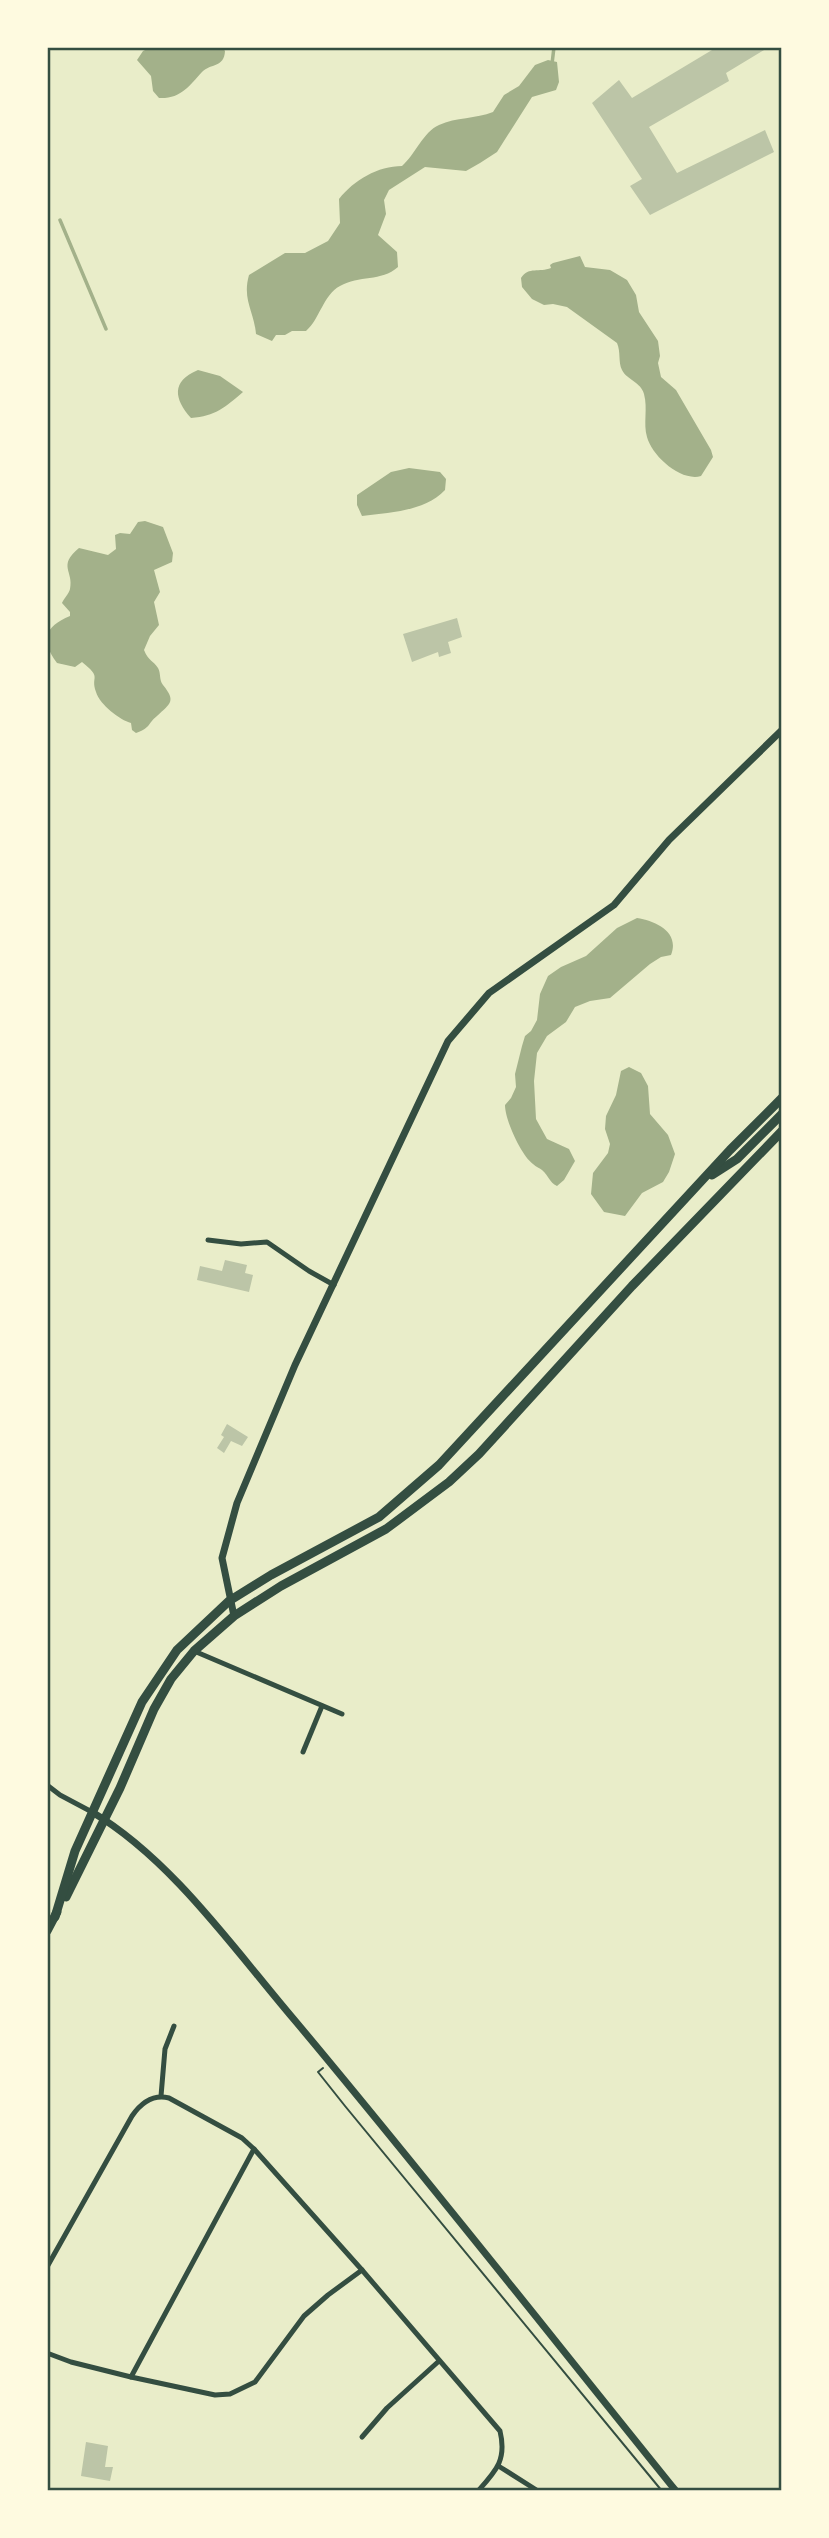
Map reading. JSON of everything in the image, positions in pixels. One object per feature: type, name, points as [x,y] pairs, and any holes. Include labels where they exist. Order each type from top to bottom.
[{"type":"highway","points":[[55,1917],[75,1851],[142,1702],[177,1650],[229,1601],[271,1575],[379,1517],[413,1490],[782,1098]]},
{"type":"highway","points":[[699,1184],[737,1159],[782,1114]]},
{"type":"highway","points":[[47,1931],[105,1819],[154,1709],[172,1679],[194,1651],[233,1616],[281,1586],[386,1529],[449,1482],[479,1454],[632,1286],[782,1131]]},
{"type":"street","points":[[233,1616],[222,1558],[237,1503],[295,1365],[448,1041],[489,993],[614,905],[669,839],[782,730]]},
{"type":"street","points":[[208,1240],[241,1244],[267,1241],[334,1285]]},
{"type":"street","points":[[194,1651],[342,1714]]},
{"type":"street","points":[[303,1752],[323,1706]]},
{"type":"street","points":[[47,1785],[105,1819],[144,1848],[183,1888],[330,2063],[676,2491]]},
{"type":"street","points":[[161,2096],[165,2049],[174,2026]]},
{"type":"street","points":[[47,2267],[132,2116],[150,2098],[169,2098],[242,2138],[254,2149],[500,2431],[500,2467],[478,2491]]},
{"type":"street","points":[[131,2377],[254,2149]]},
{"type":"street","points":[[47,2353],[131,2377],[215,2395],[230,2394],[255,2382],[304,2316],[362,2270]]},
{"type":"street","points":[[362,2437],[387,2408],[439,2361]]},
{"type":"street","points":[[500,2467],[538,2491]]},
{"type":"path","points":[[318,2072],[662,2491]]},
{"type":"shaded area","points":[[151,47],[222,47],[225,51],[220,63],[206,69],[184,91],[167,98],[159,98],[153,91],[151,76],[137,60],[143,51]]},
{"type":"shaded area","points":[[548,60],[557,62],[559,82],[556,90],[532,97],[497,152],[466,171],[425,167],[389,190],[384,200],[386,214],[378,235],[397,252],[398,267],[384,275],[355,280],[334,290],[306,331],[276,335],[272,341],[256,334],[247,292],[249,275],[285,253],[305,253],[328,241],[340,223],[339,199],[352,186],[375,171],[402,166],[433,128],[493,112],[504,95],[519,86],[535,65]]},
{"type":"shaded area","points":[[580,256],[585,267],[610,270],[627,280],[636,295],[639,312],[658,341],[661,377],[676,390],[711,450],[713,457],[701,476],[693,477],[676,471],[655,452],[646,432],[644,394],[622,370],[617,343],[567,307],[544,305],[532,299],[522,287],[521,278],[527,272],[551,268],[553,263]]},
{"type":"shaded area","points":[[198,370],[220,376],[243,392],[219,410],[191,418],[181,404],[178,391],[183,379]]},
{"type":"shaded area","points":[[409,468],[440,472],[446,479],[445,490],[417,507],[362,516],[357,505],[357,495],[391,472]]},
{"type":"shaded area","points":[[145,521],[163,527],[173,553],[172,562],[154,570],[160,592],[154,602],[159,625],[144,650],[158,668],[162,683],[171,698],[168,705],[147,727],[136,733],[132,730],[131,723],[116,715],[102,702],[96,692],[94,674],[88,667],[82,662],[75,667],[57,663],[48,648],[47,635],[61,620],[70,616],[62,603],[70,589],[68,564],[72,554],[79,548],[108,555],[116,549],[115,535],[130,534],[138,522]]},
{"type":"shaded area","points":[[637,918],[658,925],[669,934],[673,947],[671,955],[661,957],[650,964],[610,998],[575,1007],[566,1022],[547,1036],[537,1053],[534,1081],[536,1119],[547,1139],[569,1149],[575,1161],[564,1180],[557,1186],[528,1159],[511,1128],[506,1111],[505,1105],[516,1087],[515,1074],[522,1046],[525,1036],[537,1020],[540,994],[548,976],[586,956],[617,928]]},
{"type":"shaded area","points":[[629,1067],[641,1073],[648,1086],[650,1114],[668,1135],[675,1154],[663,1182],[642,1193],[625,1216],[604,1212],[591,1194],[593,1173],[608,1153],[610,1144],[605,1129],[606,1116],[616,1095],[621,1071]]},
{"type":"building","points":[[710,47],[769,47],[726,73],[729,81],[649,127],[677,173],[765,130],[774,152],[650,215],[630,186],[642,179],[592,103],[619,80],[632,98],[712,50]]},
{"type":"building","points":[[457,618],[462,637],[448,642],[451,653],[439,657],[438,652],[412,662],[403,634]]},
{"type":"building","points":[[225,1260],[247,1265],[245,1273],[253,1275],[249,1292],[197,1280],[200,1266],[222,1271]]},
{"type":"building","points":[[227,1424],[248,1437],[242,1446],[231,1441],[224,1453],[217,1448],[224,1437],[221,1435]]},
{"type":"building","points":[[86,2442],[108,2446],[105,2467],[113,2467],[110,2481],[81,2476]]},
{"type":"waterway","points":[[552,64],[554,47]]},
{"type":"waterway","points":[[60,220],[106,329]]}]
